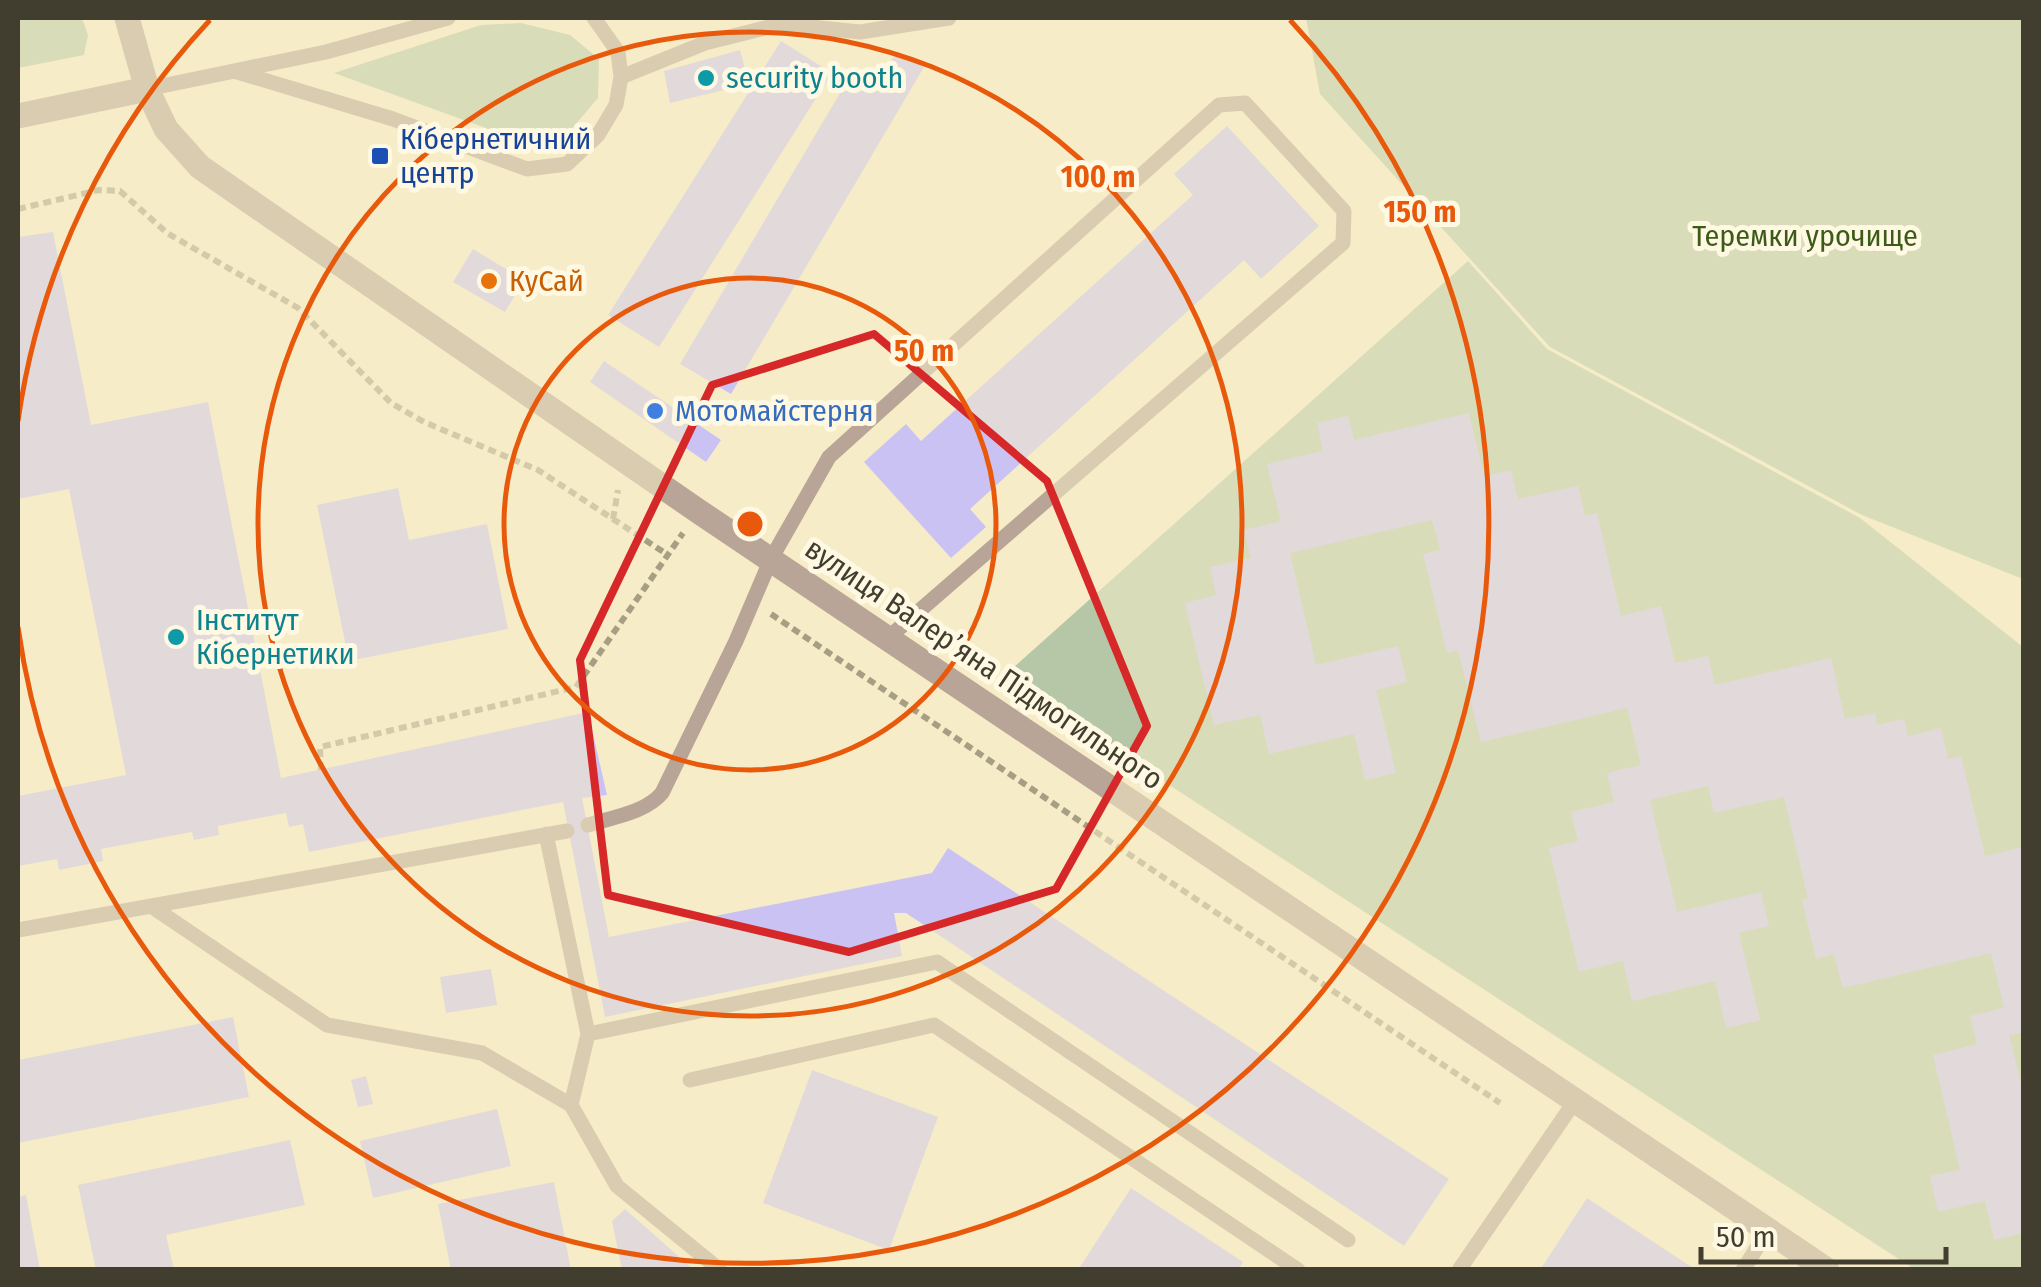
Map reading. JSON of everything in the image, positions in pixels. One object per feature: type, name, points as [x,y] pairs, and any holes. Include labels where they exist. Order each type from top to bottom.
[{"type":"street","name":"вулиця Валерʼяна Підмогильного","points":[[128,18],[148,89],[166,129],[200,167],[698,511],[1827,1270]]},
{"type":"street","points":[[18,116],[148,89]]},
{"type":"lane","points":[[148,89],[326,52],[448,18]]},
{"type":"lane","points":[[234,71],[394,119],[527,169],[567,164],[598,135],[616,105],[621,77],[618,52],[594,18]]},
{"type":"lane","points":[[621,77],[705,43],[781,24],[860,32],[949,18]]},
{"type":"lane","points":[[588,825],[640,809],[654,802],[662,792],[771,560],[829,457],[1218,105],[1245,102],[1344,212],[1343,243],[888,638]]},
{"type":"lane","points":[[18,930],[567,831]]},
{"type":"lane","points":[[546,834],[588,1034],[572,1104]]},
{"type":"lane","points":[[151,906],[328,1025],[482,1053],[572,1104],[616,1186],[720,1270]]},
{"type":"lane","points":[[588,1034],[937,962],[1348,1240]]},
{"type":"lane","points":[[690,1080],[934,1025],[1298,1270]]},
{"type":"lane","points":[[1459,1270],[1576,1101]]},
{"type":"lane","points":[[1743,1270],[1768,1230]]},
{"type":"path","points":[[18,209],[100,190],[120,191],[167,234],[298,308],[391,402],[424,422],[538,470],[668,554]]},
{"type":"path","points":[[321,770],[320,748],[576,687],[698,511]]},
{"type":"path","points":[[753,602],[1500,1104]]},
{"type":"highlighted area","points":[[874,334],[1047,481],[1147,726],[1056,889],[849,952],[608,895],[580,660],[712,385]]},
{"type":"green space","points":[[18,18],[82,18],[88,35],[84,55],[18,68]]},
{"type":"green space","name":"Теремки урочище","points":[[1306,18],[2023,18],[2023,579],[1862,515],[1550,347],[1320,94]]},
{"type":"green space","points":[[521,23],[570,35],[599,59],[598,98],[564,138],[527,143],[334,73],[481,25]]},
{"type":"green space","points":[[1468,261],[1547,349],[1860,518],[2023,647],[2023,1269],[1914,1269],[1003,677]]},
{"type":"building","points":[[781,41],[832,73],[659,347],[608,315]]},
{"type":"building","name":"security booth","points":[[740,50],[749,84],[670,103],[664,71]]},
{"type":"building","points":[[897,51],[924,67],[731,394],[680,364],[853,71],[876,85]]},
{"type":"building","points":[[1227,126],[1319,226],[1261,279],[1244,260],[970,509],[986,527],[951,558],[864,462],[906,424],[921,441],[1193,195],[1174,174]]},
{"type":"building","points":[[53,232],[91,425],[208,402],[281,778],[588,712],[607,795],[582,798],[609,937],[932,873],[948,848],[1449,1179],[1404,1246],[906,913],[894,913],[902,956],[605,1017],[563,802],[309,852],[303,824],[289,827],[286,813],[218,826],[219,835],[194,840],[192,832],[101,849],[103,861],[59,870],[57,859],[18,866],[18,796],[126,775],[69,489],[18,499],[18,237]]},
{"type":"building","name":"КуСай","points":[[473,249],[524,280],[505,312],[453,282]]},
{"type":"building","name":"Мотомайстерня","points":[[604,361],[721,440],[706,462],[590,382]]},
{"type":"building","points":[[1469,413],[1484,476],[1511,470],[1518,499],[1578,486],[1585,516],[1597,513],[1621,616],[1661,606],[1675,663],[1708,656],[1715,685],[1831,658],[1845,719],[1875,713],[1877,725],[1904,719],[1908,736],[1941,728],[1948,759],[1961,756],[1985,856],[2024,847],[2024,1032],[2009,1035],[2024,1096],[2024,1233],[1994,1240],[1985,1201],[1938,1212],[1930,1176],[1960,1170],[1933,1055],[1977,1044],[1970,1016],[2004,1008],[1991,953],[1843,988],[1834,954],[1816,959],[1802,900],[1808,898],[1784,797],[1714,813],[1708,786],[1650,800],[1677,912],[1761,892],[1769,926],[1739,933],[1760,1020],[1726,1028],[1715,981],[1632,1001],[1623,961],[1579,972],[1549,848],[1578,841],[1571,812],[1614,802],[1607,773],[1641,765],[1627,708],[1481,742],[1458,650],[1447,653],[1423,554],[1440,550],[1432,520],[1290,553],[1316,665],[1398,646],[1407,682],[1376,690],[1396,773],[1365,780],[1354,734],[1269,754],[1260,715],[1214,725],[1185,603],[1216,595],[1210,567],[1251,558],[1244,530],[1281,521],[1267,464],[1323,451],[1317,423],[1348,416],[1354,440]]},
{"type":"building","points":[[398,488],[409,540],[487,524],[508,629],[349,661],[317,505]]},
{"type":"building","points":[[491,969],[497,1005],[446,1013],[440,977]]},
{"type":"building","points":[[233,1017],[249,1097],[18,1143],[18,1060]]},
{"type":"building","points":[[812,1070],[938,1117],[889,1250],[763,1203]]},
{"type":"building","points":[[366,1076],[373,1104],[358,1107],[351,1080]]},
{"type":"building","points":[[497,1109],[511,1166],[373,1198],[360,1141]]},
{"type":"building","points":[[290,1140],[305,1205],[166,1235],[174,1270],[96,1270],[78,1185]]},
{"type":"building","points":[[554,1182],[571,1270],[451,1270],[438,1204]]},
{"type":"building","points":[[1131,1188],[1243,1262],[1238,1270],[1078,1270]]},
{"type":"building","points":[[26,1195],[40,1270],[18,1270],[18,1197]]},
{"type":"building","points":[[1587,1198],[1696,1270],[1540,1270]]},
{"type":"building","points":[[625,1209],[694,1270],[622,1270],[612,1221]]},
{"type":"place","name":"security booth","points":[[706,78]]},
{"type":"place","name":"Кібернетичний центр","points":[[380,156]]},
{"type":"place","name":"КуСай","points":[[489,281]]},
{"type":"place","name":"Мотомайстерня","points":[[655,411]]},
{"type":"place","name":"Інститут Кібернетики","points":[[176,637]]}]
